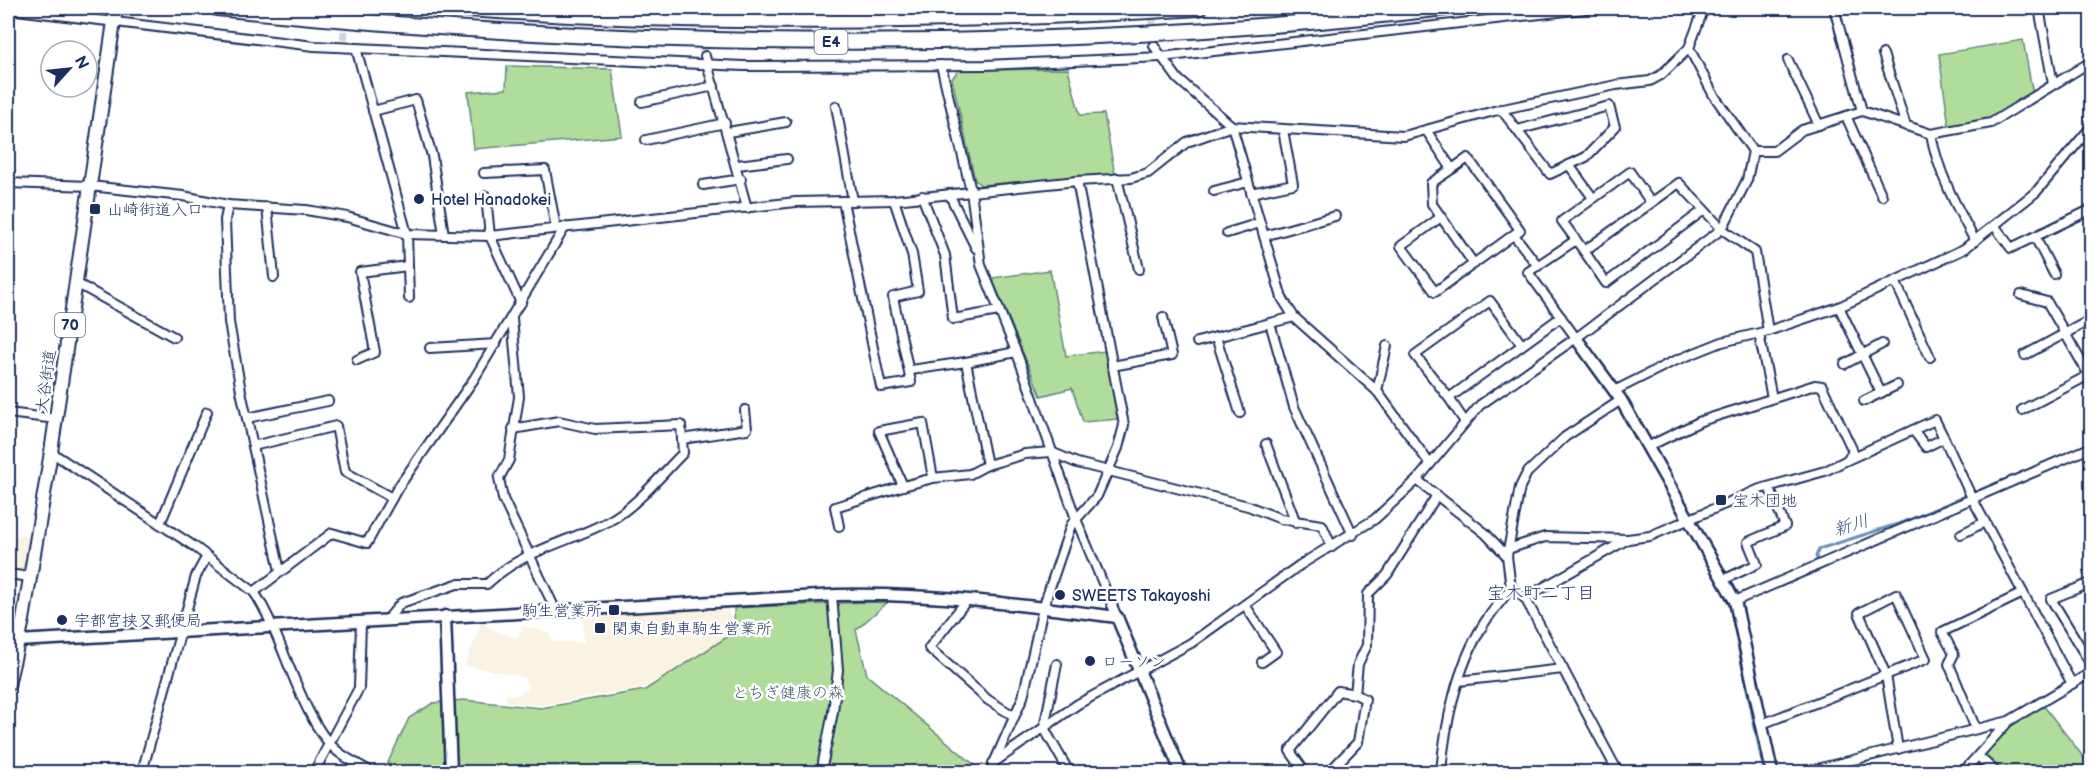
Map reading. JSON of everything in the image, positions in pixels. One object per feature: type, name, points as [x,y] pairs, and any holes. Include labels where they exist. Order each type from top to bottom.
[{"type":"highway","name":"E4","points":[[218,8],[395,25],[533,33],[713,41],[856,42],[1144,33],[1445,8]]},
{"type":"highway","name":"E4","points":[[453,8],[712,20],[989,18],[1199,8]]},
{"type":"main road","name":"大谷街道","points":[[8,685],[30,577],[51,452],[116,8]]},
{"type":"street","points":[[8,9],[344,43],[356,48],[706,60],[940,65],[1161,57],[1593,8]]},
{"type":"street","points":[[8,183],[90,186],[183,196],[228,205],[267,207],[347,217],[407,234],[490,236],[796,202],[894,200],[1117,178],[1148,173],[1187,142],[1232,126],[1385,137],[1404,136],[1502,109],[1616,85],[1650,81],[1672,66],[1689,48],[1704,8]]},
{"type":"street","points":[[1834,8],[1862,111]]},
{"type":"street","points":[[2039,8],[2053,84]]},
{"type":"street","points":[[1154,46],[1178,79],[1232,126],[1282,298],[1294,317],[1377,391],[1430,464]]},
{"type":"street","points":[[356,48],[407,234],[409,298]]},
{"type":"street","points":[[991,768],[1078,704],[1191,643],[1300,566],[1375,519],[1418,480],[1480,405],[1576,338],[1722,229],[1747,180],[1753,151],[1713,94],[1689,48]]},
{"type":"street","points":[[1883,54],[1906,126]]},
{"type":"street","points":[[706,60],[727,127],[747,208]]},
{"type":"street","points":[[1788,60],[1819,124]]},
{"type":"street","points":[[1753,151],[1774,151],[1802,130],[1862,111],[1931,134],[1991,123],[2091,61]]},
{"type":"street","points":[[940,65],[971,191],[981,265],[1016,352],[1076,519],[1181,772]]},
{"type":"street","points":[[642,102],[714,86]]},
{"type":"street","points":[[373,111],[416,100],[432,156],[444,235]]},
{"type":"street","points":[[836,106],[853,201]]},
{"type":"street","points":[[1502,109],[1517,130],[1550,174],[1586,157],[1615,127],[1609,106],[1517,130]]},
{"type":"street","points":[[1846,116],[1882,196]]},
{"type":"street","points":[[646,140],[727,127],[786,122]]},
{"type":"street","points":[[1441,772],[1443,742],[1459,681],[1482,626],[1511,588],[1508,552],[1521,487],[1527,474],[1542,456],[1618,396],[1682,358],[1722,342],[1759,334],[1839,307],[1964,249],[2036,192],[2091,126]]},
{"type":"street","points":[[1251,193],[1293,184],[1283,130]]},
{"type":"street","points":[[1426,130],[1452,169]]},
{"type":"street","points":[[1931,134],[1935,160],[1952,200],[1975,241]]},
{"type":"street","points":[[1441,217],[1401,246],[1435,292],[1474,264],[1514,235],[1520,230],[1468,158],[1431,183],[1432,204],[1474,264]]},
{"type":"street","points":[[737,165],[787,159]]},
{"type":"street","points":[[1569,165],[1593,198]]},
{"type":"street","points":[[484,173],[545,170],[556,228]]},
{"type":"street","points":[[1651,203],[1630,172],[1562,221],[1606,283],[1704,210]]},
{"type":"street","points":[[1117,178],[1139,269]]},
{"type":"street","points":[[703,185],[741,179]]},
{"type":"street","points":[[991,768],[1023,697],[1042,608],[1071,525],[1097,496],[1124,425],[1077,181]]},
{"type":"street","points":[[1214,191],[1248,182]]},
{"type":"street","points":[[1584,251],[1679,183],[1722,229],[1755,252],[1768,331]]},
{"type":"street","points":[[949,194],[979,254]]},
{"type":"street","points":[[486,196],[490,236],[521,303]]},
{"type":"street","points":[[922,196],[945,255],[953,319],[999,311]]},
{"type":"street","points":[[843,201],[881,387],[911,382],[911,370],[893,297],[918,291],[912,254],[894,200]]},
{"type":"street","points":[[228,205],[225,220],[230,322],[252,446],[280,572]]},
{"type":"street","points":[[267,207],[274,277]]},
{"type":"street","points":[[1994,225],[2012,249],[2091,209]]},
{"type":"street","points":[[1264,236],[1335,216]]},
{"type":"street","points":[[1227,233],[1260,223]]},
{"type":"street","points":[[254,592],[332,533],[367,543],[392,498],[496,344],[566,227]]},
{"type":"street","points":[[1514,235],[1538,266]]},
{"type":"street","points":[[2035,237],[2054,274]]},
{"type":"street","points":[[1576,240],[1528,272],[1618,396],[1735,601],[1772,772]]},
{"type":"street","points":[[357,360],[375,352],[360,272],[408,266]]},
{"type":"street","points":[[1895,281],[1930,357]]},
{"type":"street","points":[[76,283],[174,337]]},
{"type":"street","points":[[2021,295],[2047,302],[2089,375],[2022,410]]},
{"type":"street","points":[[1465,422],[1415,355],[1490,301],[1522,345]]},
{"type":"street","points":[[1839,307],[1881,393]]},
{"type":"street","points":[[1112,366],[1172,355],[1163,317]]},
{"type":"street","points":[[1197,342],[1294,317]]},
{"type":"street","points":[[1449,398],[1561,317]]},
{"type":"street","points":[[512,318],[519,397],[509,460],[499,478],[503,499],[555,609]]},
{"type":"street","points":[[2025,355],[2091,319]]},
{"type":"street","points":[[1270,323],[1294,407],[1353,534]]},
{"type":"street","points":[[1759,334],[1772,398]]},
{"type":"street","points":[[1216,337],[1240,413]]},
{"type":"street","points":[[430,348],[496,344]]},
{"type":"street","points":[[1845,364],[1882,344]]},
{"type":"street","points":[[1377,391],[1387,346]]},
{"type":"street","points":[[911,370],[1016,352]]},
{"type":"street","points":[[966,362],[987,465]]},
{"type":"street","points":[[1648,446],[1701,421],[1815,385],[1822,386],[1853,451],[1847,460]]},
{"type":"street","points":[[1864,401],[1897,385]]},
{"type":"street","points":[[247,418],[328,401]]},
{"type":"street","points":[[682,439],[747,429],[745,410]]},
{"type":"street","points":[[160,524],[207,412]]},
{"type":"street","points":[[8,413],[56,419]]},
{"type":"street","points":[[1508,552],[1545,537],[1628,539],[1650,536],[1769,487],[1825,471],[1935,420],[1972,498],[2072,684]]},
{"type":"street","points":[[387,621],[401,603],[457,584],[488,584],[499,573],[530,554],[608,522],[623,512],[683,453],[681,425],[595,429],[559,421],[513,429]]},
{"type":"street","points":[[903,486],[879,431],[922,423],[933,478]]},
{"type":"street","points":[[252,446],[336,426],[345,472],[392,498]]},
{"type":"street","points":[[1913,430],[1926,447],[1944,438]]},
{"type":"street","points":[[1266,444],[1296,523]]},
{"type":"street","points":[[1735,601],[2091,447]]},
{"type":"street","points":[[51,452],[207,556],[254,592],[267,610],[316,726],[335,749],[371,772]]},
{"type":"street","points":[[839,526],[835,507],[933,478],[970,474],[987,465],[1025,454],[1051,452],[1077,463],[1248,506],[1296,523],[1322,525],[1332,547]]},
{"type":"street","points":[[1418,480],[1508,552]]},
{"type":"street","points":[[1724,580],[1757,564],[1748,542],[1785,526],[1769,487]]},
{"type":"street","points":[[1355,694],[1358,663],[1367,645],[1368,594],[1387,575],[1437,495]]},
{"type":"street","points":[[1961,534],[1985,522]]},
{"type":"street","points":[[1525,598],[1628,539]]},
{"type":"street","points":[[142,772],[196,576],[207,556]]},
{"type":"street","points":[[8,574],[30,577]]},
{"type":"street","points":[[2091,591],[2088,584],[2051,599],[2091,666]]},
{"type":"street","points":[[1511,588],[1525,598],[1618,772]]},
{"type":"street","points":[[18,641],[832,595],[906,594],[1117,617]]},
{"type":"street","points":[[1762,724],[1886,675],[1926,659],[1896,594],[1859,613],[1886,675],[1898,749]]},
{"type":"street","points":[[1976,729],[1949,664],[1954,654],[1942,632],[2023,594]]},
{"type":"street","points":[[823,762],[833,712],[838,670],[832,595]]},
{"type":"street","points":[[967,600],[929,648],[988,700],[1014,716]]},
{"type":"street","points":[[1245,605],[1276,652],[1262,662]]},
{"type":"street","points":[[445,616],[451,772]]},
{"type":"street","points":[[314,772],[359,688],[361,622]]},
{"type":"street","points":[[1057,664],[1044,728],[1070,772]]},
{"type":"street","points":[[1459,681],[1563,669]]},
{"type":"street","points":[[1805,772],[2009,721],[2091,672]]},
{"type":"street","points":[[1305,772],[1290,751],[1338,691],[1355,694],[1365,699],[1358,742],[1329,772]]},
{"type":"street","points":[[1964,772],[2009,721]]},
{"type":"street","points":[[1978,756],[1996,772]]},
{"type":"shaded area","points":[[20,535],[29,538],[23,573],[8,571],[8,537],[12,539]]},
{"type":"shaded area","name":"関東自動車駒生営業所","points":[[727,606],[735,632],[645,687],[542,705],[508,702],[505,695],[519,695],[529,688],[524,677],[465,665],[481,623],[502,634],[518,638],[522,626],[549,633],[553,642],[584,642],[583,614]]},
{"type":"green space","points":[[2023,40],[2033,95],[1992,120],[1949,127],[1939,54]]},
{"type":"green space","points":[[507,66],[612,69],[622,136],[474,149],[468,92],[506,89]]},
{"type":"green space","points":[[1068,69],[1080,115],[1104,114],[1115,175],[981,185],[975,180],[952,79],[958,70]]},
{"type":"green space","points":[[1050,270],[1066,356],[1105,351],[1119,419],[1083,422],[1072,388],[1041,396],[992,278]]},
{"type":"green space","name":"とちぎ健康の森","points":[[888,602],[856,630],[867,675],[983,772],[384,771],[409,718],[433,703],[463,700],[541,708],[645,690],[735,632],[734,608]]},
{"type":"green space","points":[[2043,705],[2092,768],[2091,772],[1971,772],[2007,726]]},
{"type":"waterway","name":"新川","points":[[1771,590],[1820,569],[1816,556],[1819,549],[1904,522],[2073,451]]},
{"type":"waterway","name":"新川","points":[[1734,605],[1730,606],[1764,772]]},
{"type":"tunnel","points":[[344,39],[346,8]]},
{"type":"tunnel","points":[[693,8],[705,56]]},
{"type":"tunnel","points":[[1152,8],[1153,35]]},
{"type":"place","name":"Hotel Hanadokei","points":[[419,199]]},
{"type":"place","name":"山崎街道入口","points":[[95,209]]},
{"type":"place","name":"宝木団地","points":[[1721,500]]},
{"type":"place","name":"SWEETS Takayoshi","points":[[1060,595]]},
{"type":"place","name":"駒生営業所","points":[[614,610]]},
{"type":"place","name":"宇都宮挟又郵便局","points":[[62,620]]},
{"type":"place","name":"関東自動車駒生営業所","points":[[600,628]]},
{"type":"place","name":"ローソン","points":[[1090,661]]},
{"type":"district","name":"宝木町二丁目","points":[[1541,593]]}]
